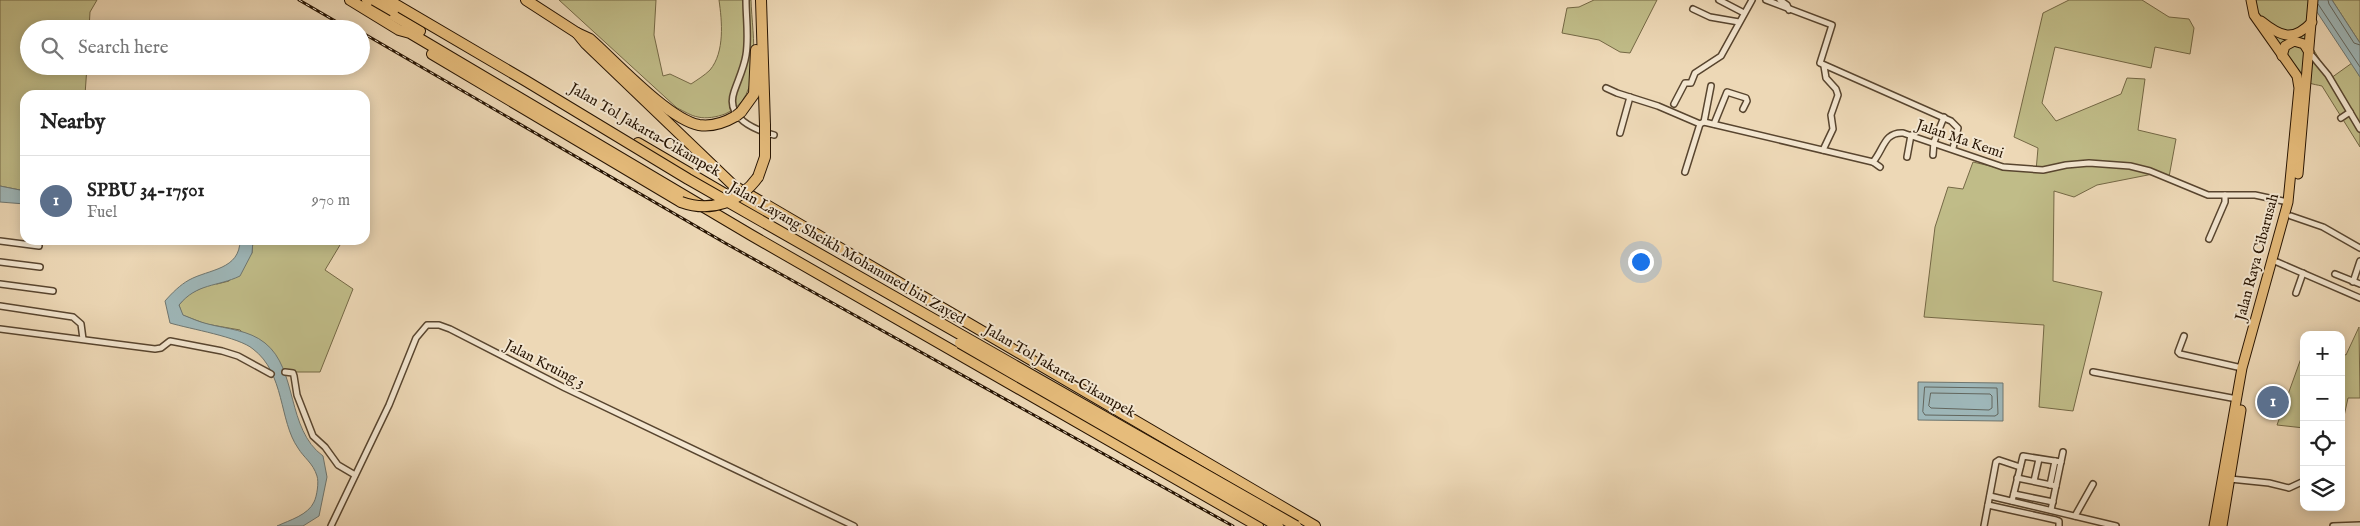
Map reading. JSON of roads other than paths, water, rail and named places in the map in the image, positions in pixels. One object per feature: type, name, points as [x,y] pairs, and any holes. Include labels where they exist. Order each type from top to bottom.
[{"type":"highway","points":[[350,0],[399,30],[407,38],[468,77],[681,202],[704,206],[724,204],[746,192],[758,177],[765,157],[770,136],[765,125],[762,0]]},
{"type":"highway","name":"Jalan Tol Jakarta–Cikampek","points":[[367,0],[693,195],[1269,526]]},
{"type":"highway","name":"Jalan Layang Sheikh Mohammed bin Zayed","points":[[374,0],[524,86],[702,194],[1278,526]]},
{"type":"highway","name":"Jalan Layang Sheikh Mohammed bin Zayed","points":[[388,0],[688,179],[1297,526]]},
{"type":"highway","name":"Jalan Tol Jakarta–Cikampek","points":[[393,0],[1297,526]]},
{"type":"highway","points":[[526,0],[577,33],[590,39],[656,100],[680,118],[698,125],[725,122],[738,114],[754,94],[756,62],[755,0]]},
{"type":"highway","points":[[399,30],[410,33],[751,235],[1258,526]]},
{"type":"highway","points":[[577,33],[586,44],[734,186],[1315,526]]},
{"type":"main road","name":"Jalan Raya Cibarusah","points":[[2218,526],[2219,502],[2242,368],[2288,202],[2299,82],[2297,76],[2254,14],[2251,0]]},
{"type":"main road","name":"Jalan Raya Cibarusah","points":[[2218,526],[2229,484],[2248,368],[2291,216],[2298,174],[2313,4]]},
{"type":"main road","points":[[2254,14],[2280,34],[2290,36],[2302,33],[2312,22]]},
{"type":"main road","points":[[2282,56],[2285,46],[2294,41],[2304,44],[2309,52]]},
{"type":"street","points":[[746,0],[747,48],[733,93],[733,104],[742,121],[754,130],[770,136]]},
{"type":"street","points":[[1719,0],[1744,13]]},
{"type":"street","points":[[1674,104],[1685,83],[1691,82],[1695,73],[1721,56],[1752,0]]},
{"type":"street","points":[[1766,0],[1832,25],[1819,62],[1824,66],[1944,117],[1955,124],[1958,128],[1953,148]]},
{"type":"street","points":[[1780,0],[1789,10]]},
{"type":"street","points":[[1692,9],[1710,17],[1739,22]]},
{"type":"street","points":[[2309,52],[2328,75],[2360,128]]},
{"type":"street","points":[[1823,150],[1834,129],[1831,115],[1838,95],[1836,89],[1826,78],[1824,66]]},
{"type":"street","points":[[1685,172],[1702,123],[1712,86]]},
{"type":"street","points":[[1606,88],[1702,123],[1714,124],[1873,162],[1880,167]]},
{"type":"street","points":[[1714,124],[1727,92],[1746,99],[1743,108]]},
{"type":"street","points":[[1620,133],[1630,97]]},
{"type":"street","points":[[2341,118],[2350,112]]},
{"type":"street","points":[[1933,155],[1934,142],[1944,117]]},
{"type":"street","name":"Jalan Ma Kemi","points":[[1873,162],[1890,134],[1903,133],[1953,148],[1996,166],[2043,170],[2089,163],[2130,166],[2150,171],[2208,195],[2255,195],[2288,202]]},
{"type":"street","points":[[1907,157],[1911,135]]},
{"type":"street","points":[[2209,238],[2225,202],[2225,196]]},
{"type":"street","points":[[2291,216],[2323,227],[2360,248]]},
{"type":"street","points":[[0,241],[20,244]]},
{"type":"street","points":[[31,245],[39,246]]},
{"type":"street","points":[[2353,282],[2360,261]]},
{"type":"street","points":[[0,262],[40,267]]},
{"type":"street","points":[[2277,262],[2360,298]]},
{"type":"street","points":[[2296,293],[2303,273]]},
{"type":"street","points":[[2335,274],[2360,284]]},
{"type":"street","points":[[0,284],[53,291]]},
{"type":"street","points":[[0,306],[73,317],[81,324],[83,339]]},
{"type":"street","name":"Jalan Kruing 3","points":[[331,526],[389,405],[416,338],[427,325],[435,324],[450,329],[565,388],[851,525]]},
{"type":"street","points":[[0,329],[154,349],[160,348],[170,341],[231,353],[271,374]]},
{"type":"street","points":[[2184,336],[2179,354],[2242,368]]},
{"type":"street","points":[[286,372],[293,373],[297,395],[313,436],[325,447],[338,466],[356,475]]},
{"type":"street","points":[[2093,372],[2237,399]]},
{"type":"street","points":[[2051,510],[2053,485],[2058,462],[2063,452]]},
{"type":"street","points":[[2012,502],[2024,456],[2058,462]]},
{"type":"street","points":[[2034,481],[2038,459]]},
{"type":"street","points":[[1984,526],[1998,461],[2020,467]]},
{"type":"street","points":[[2017,478],[2053,485]]},
{"type":"street","points":[[2229,484],[2269,483],[2289,488],[2300,483]]},
{"type":"street","points":[[2075,516],[2093,484]]},
{"type":"street","points":[[2014,494],[2053,502]]},
{"type":"street","points":[[1990,496],[2075,516],[2095,524],[2116,526]]},
{"type":"street","points":[[1988,505],[2056,520],[2059,521],[2059,526]]},
{"type":"street","points":[[2333,526],[2360,525]]},
{"type":"water","points":[[2309,0],[2332,0],[2360,43],[2360,77]]},
{"type":"water","points":[[0,186],[20,190],[20,204],[0,202]]},
{"type":"water","points":[[240,245],[253,245],[252,253],[240,276],[200,289],[179,305],[183,315],[205,323],[238,330],[259,339],[275,354],[283,368],[303,431],[311,444],[323,456],[327,477],[319,516],[303,526],[277,526],[298,517],[311,507],[316,496],[318,482],[313,468],[300,452],[292,437],[271,371],[263,359],[246,345],[226,337],[170,323],[165,301],[176,289],[197,276],[229,263],[239,250]]},
{"type":"water","points":[[1918,382],[2003,383],[2003,421],[1918,420]]},
{"type":"railway","points":[[299,0],[333,20]]},
{"type":"railway","points":[[370,37],[725,243],[1233,526]]},
{"type":"place","name":"SPBU 34-17501","points":[[2273,402]]}]
